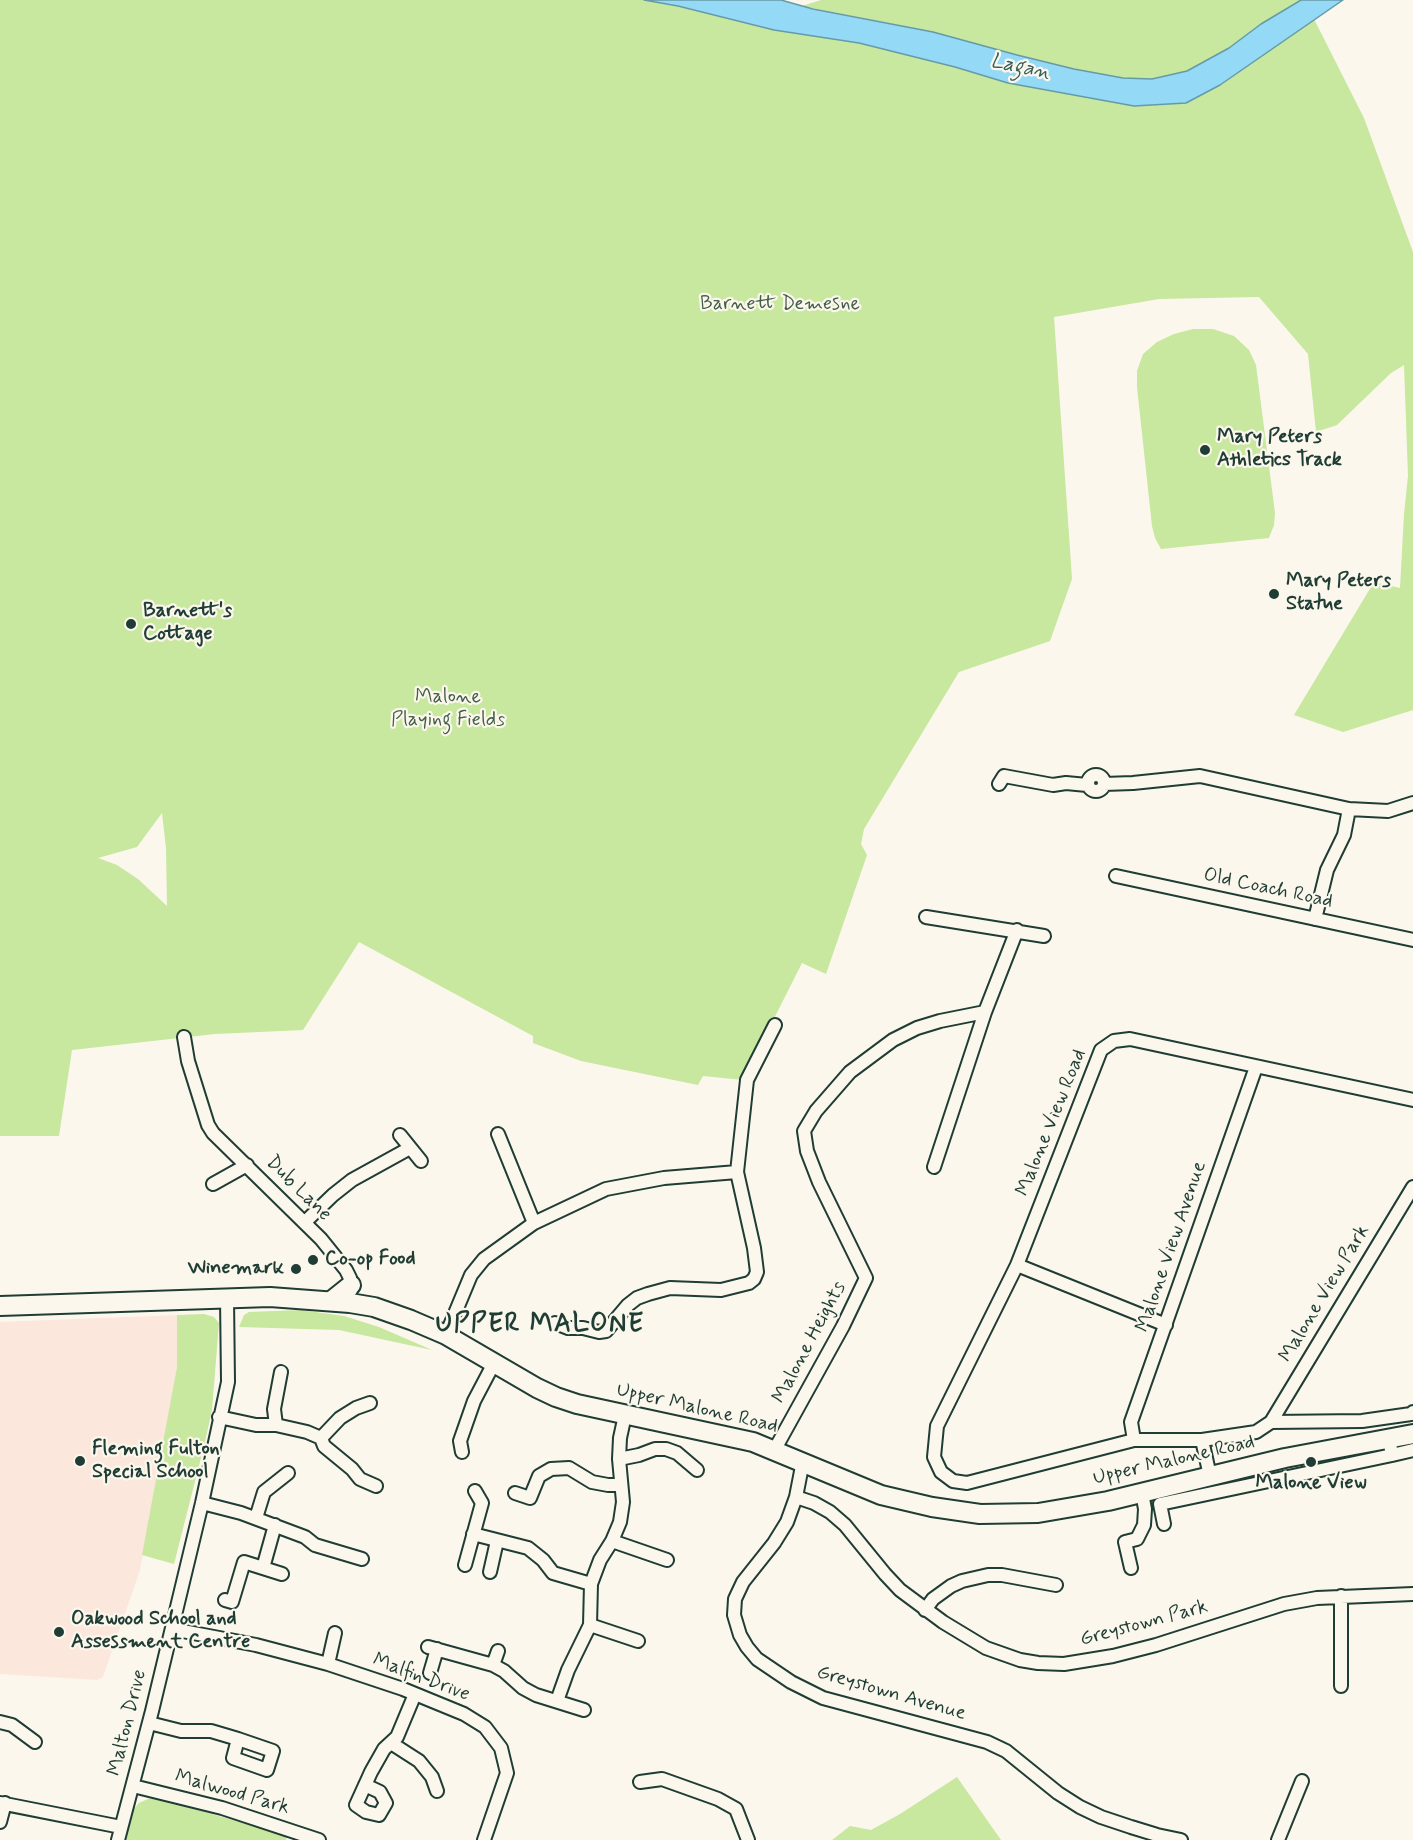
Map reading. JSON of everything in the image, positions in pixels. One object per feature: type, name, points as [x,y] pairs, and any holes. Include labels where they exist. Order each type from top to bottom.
[{"type":"main road","name":"Upper Malone Road","points":[[0,1306],[270,1297],[331,1301],[351,1294],[374,1307],[446,1335],[556,1397],[625,1415],[753,1442],[775,1449],[881,1495],[932,1507],[980,1514],[1038,1513],[1108,1501],[1285,1458],[1390,1447],[1413,1434]]},
{"type":"street","points":[[999,784],[1004,776],[1053,785],[1087,784],[1091,790],[1096,792],[1101,790],[1104,784],[1200,776],[1349,809],[1388,811],[1413,803]]},
{"type":"street","points":[[1315,919],[1327,870],[1344,835],[1349,809]]},
{"type":"street","name":"Old Coach Road","points":[[1116,876],[1413,940]]},
{"type":"street","points":[[926,917],[1044,936]]},
{"type":"street","points":[[934,1167],[986,1012],[1017,930]]},
{"type":"street","name":"Malone Heights","points":[[775,1449],[843,1326],[866,1278],[819,1182],[807,1150],[804,1131],[816,1111],[850,1072],[892,1040],[917,1028],[940,1021],[986,1012]]},
{"type":"street","points":[[555,1323],[568,1328],[606,1331],[628,1305],[648,1294],[670,1288],[721,1290],[749,1283],[754,1279],[758,1272],[738,1172],[747,1080],[775,1025]]},
{"type":"street","name":"Dub Lane","points":[[184,1038],[188,1061],[208,1125],[213,1133],[305,1222],[332,1252],[346,1270],[351,1294]]},
{"type":"street","name":"Malone View Road","points":[[1134,1440],[967,1484],[953,1481],[941,1472],[934,1457],[937,1426],[1017,1265],[1101,1050],[1114,1041],[1130,1039],[1413,1100]]},
{"type":"street","name":"Malone View Avenue","points":[[1134,1440],[1131,1422],[1256,1066]]},
{"type":"street","points":[[498,1134],[534,1222]]},
{"type":"street","points":[[400,1135],[420,1161]]},
{"type":"street","points":[[305,1222],[352,1180],[410,1148]]},
{"type":"street","name":"Dub Lane","points":[[213,1184],[247,1165]]},
{"type":"street","points":[[446,1335],[471,1275],[484,1259],[534,1222],[606,1189],[664,1178],[738,1172]]},
{"type":"street","name":"Malone View Park","points":[[1270,1422],[1413,1187]]},
{"type":"street","points":[[1017,1265],[1166,1325]]},
{"type":"street","name":"Malton Drive","points":[[118,1840],[172,1629],[228,1382],[227,1298]]},
{"type":"street","points":[[462,1452],[460,1441],[474,1401],[495,1363]]},
{"type":"street","points":[[276,1425],[274,1409],[281,1372]]},
{"type":"street","points":[[321,1438],[340,1418],[370,1403]]},
{"type":"street","points":[[1134,1440],[1202,1440],[1256,1432],[1270,1422],[1362,1420],[1413,1412]]},
{"type":"street","points":[[556,1701],[590,1625],[591,1584],[600,1560],[620,1522],[623,1502],[619,1459],[620,1438],[625,1415]]},
{"type":"street","points":[[219,1417],[256,1425],[276,1425],[321,1438],[324,1446],[352,1469],[360,1479],[376,1486]]},
{"type":"street","points":[[1202,1440],[1210,1476]]},
{"type":"street","name":"Upper Malone Road","points":[[1164,1524],[1160,1504],[1390,1447],[1413,1450]]},
{"type":"street","points":[[619,1459],[656,1449],[666,1449],[677,1453],[697,1470]]},
{"type":"street","name":"Greystown Avenue","points":[[803,1461],[796,1497],[787,1522],[743,1582],[735,1599],[734,1615],[740,1635],[758,1659],[791,1682],[823,1698],[987,1742],[1006,1751],[1058,1793],[1080,1807],[1131,1827],[1181,1840]]},
{"type":"street","points":[[515,1493],[530,1498],[539,1476],[551,1469],[569,1468],[592,1482],[621,1485]]},
{"type":"street","points":[[256,1518],[264,1492],[288,1473]]},
{"type":"street","points":[[465,1565],[482,1503],[475,1491]]},
{"type":"street","points":[[1131,1568],[1125,1542],[1137,1539],[1144,1525],[1145,1509],[1142,1493]]},
{"type":"street","name":"Greystown Park","points":[[796,1497],[830,1512],[845,1525],[900,1590],[925,1610],[966,1638],[986,1648],[1038,1663],[1064,1664],[1113,1656],[1156,1645],[1284,1604],[1341,1596],[1413,1594]]},
{"type":"street","points":[[202,1503],[256,1518],[305,1538],[315,1545],[362,1559]]},
{"type":"street","points":[[263,1568],[275,1526]]},
{"type":"street","points":[[473,1534],[528,1548],[543,1560],[553,1573],[591,1584]]},
{"type":"street","points":[[491,1572],[497,1541]]},
{"type":"street","points":[[612,1541],[660,1561]]},
{"type":"street","points":[[225,1600],[232,1602],[244,1562],[282,1574]]},
{"type":"street","points":[[925,1610],[933,1599],[951,1586],[988,1575],[1002,1575],[1056,1585]]},
{"type":"street","points":[[1341,1596],[1341,1686]]},
{"type":"street","points":[[590,1625],[633,1643]]},
{"type":"street","name":"Malfin Drive","points":[[172,1629],[256,1645],[328,1664],[415,1694],[464,1714],[485,1727],[501,1748],[507,1773],[484,1840]]},
{"type":"street","points":[[328,1664],[335,1633]]},
{"type":"street","points":[[430,1673],[433,1648],[493,1665],[536,1695],[584,1710]]},
{"type":"street","points":[[493,1665],[498,1651]]},
{"type":"street","points":[[365,1785],[384,1749],[397,1737],[415,1694]]},
{"type":"street","points":[[0,1722],[12,1725],[35,1742]]},
{"type":"street","points":[[149,1723],[181,1731],[211,1731],[238,1739]]},
{"type":"street","points":[[391,1743],[419,1761],[432,1777],[437,1791]]},
{"type":"street","points":[[640,1782],[662,1779],[718,1799],[736,1809],[748,1840]]},
{"type":"street","points":[[1278,1840],[1302,1782]]},
{"type":"street","name":"Malwood Park","points":[[133,1786],[222,1808],[319,1840]]},
{"type":"street","points":[[0,1822],[2,1803],[122,1827]]},
{"type":"shaded area","name":"Fleming Fulton Special School","points":[[177,1315],[177,1367],[140,1570],[103,1677],[97,1680],[0,1674],[0,1322]]},
{"type":"green space","name":"Barnett Demesne","points":[[0,0],[644,0],[774,30],[859,43],[1008,83],[1134,106],[1186,103],[1220,85],[1314,19],[1364,118],[1413,252],[1413,710],[1343,732],[1294,715],[1374,582],[1400,588],[1408,476],[1404,365],[1391,373],[1337,425],[1316,432],[1308,354],[1259,297],[1159,299],[1054,317],[1072,579],[1050,641],[959,672],[864,829],[861,844],[867,855],[826,974],[802,963],[743,1080],[703,1076],[698,1085],[581,1061],[533,1043],[533,1036],[359,942],[303,1030],[215,1034],[72,1050],[59,1136],[0,1136]],"holes":[[[162,813],[166,848],[167,906],[138,879],[117,865],[98,858],[137,847]]]},
{"type":"green space","points":[[821,0],[1301,0],[1261,24],[1229,48],[1187,71],[1152,79],[1123,78],[1074,69],[933,32],[802,6]]},
{"type":"green space","name":"Mary Peters Athletics Track","points":[[1193,329],[1213,329],[1234,336],[1249,350],[1256,365],[1275,513],[1274,525],[1269,538],[1161,549],[1155,538],[1137,371],[1143,354],[1157,342]]},
{"type":"green space","points":[[301,1310],[344,1316],[379,1327],[432,1350],[339,1330],[239,1327],[244,1315],[249,1312]]},
{"type":"green space","points":[[204,1314],[214,1317],[219,1323],[212,1410],[174,1564],[142,1555],[177,1367],[177,1315]]},
{"type":"green space","points":[[957,1777],[1001,1840],[832,1840],[850,1826],[871,1830]]},
{"type":"green space","points":[[150,1798],[287,1836],[286,1840],[126,1840],[132,1811],[139,1803]]},
{"type":"water","name":"Lagan","points":[[644,0],[781,0],[813,9],[933,32],[1074,69],[1123,78],[1152,79],[1187,71],[1229,48],[1261,24],[1301,0],[1343,0],[1220,85],[1186,103],[1134,106],[1008,83],[859,43],[774,30]]},
{"type":"place","name":"Mary Peters Athletics Track","points":[[1205,450]]},
{"type":"place","name":"Mary Peters Statue","points":[[1274,594]]},
{"type":"place","name":"Barnett's Cottage","points":[[131,624]]},
{"type":"place","name":"Co-op Food","points":[[313,1260]]},
{"type":"place","name":"Winemark","points":[[296,1269]]},
{"type":"place","name":"Fleming Fulton Special School","points":[[80,1461]]},
{"type":"place","name":"Malone View","points":[[1311,1462]]},
{"type":"place","name":"Oakwood School and Assessment Centre","points":[[59,1632]]},
{"type":"district","name":"UPPER MALONE","points":[[540,1326]]},
{"type":"park label","name":"Malone Playing Fields","points":[[448,710]]}]
